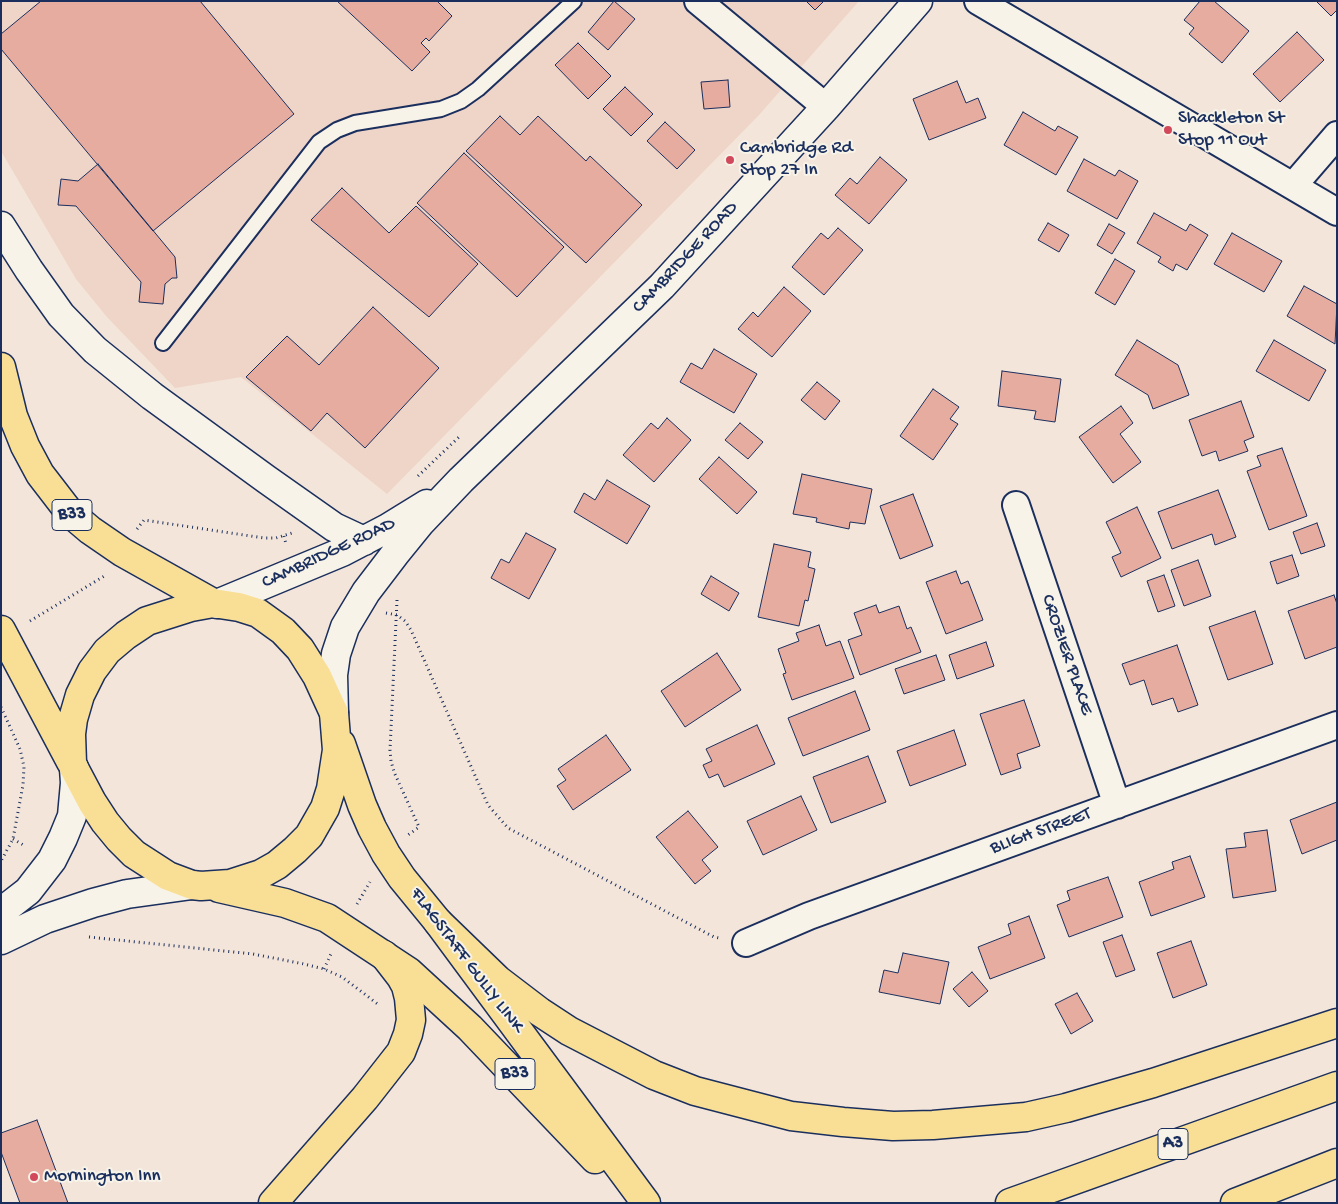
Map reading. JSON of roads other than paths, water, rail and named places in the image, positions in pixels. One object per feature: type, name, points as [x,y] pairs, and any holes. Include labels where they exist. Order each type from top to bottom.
[{"type":"main road","name":"CAMBRIDGE ROAD","points":[[335,720],[332,691],[336,654],[345,627],[366,592],[421,522],[461,480],[662,286],[826,107],[918,1]]},
{"type":"main road","points":[[2,227],[28,270],[56,308],[95,350],[152,396],[326,521],[341,531],[364,541]]},
{"type":"main road","name":"B33","points":[[1,367],[13,416],[25,446],[40,474],[70,513],[90,530],[122,552],[215,604],[239,607],[258,613],[283,631],[300,649],[317,676],[335,720]]},
{"type":"main road","name":"CAMBRIDGE ROAD","points":[[215,604],[319,563],[364,541],[424,507],[461,480]]},
{"type":"main road","points":[[1,912],[28,891],[45,871],[56,853],[72,816],[74,789],[71,734],[73,719],[80,695],[92,671],[107,651],[147,621],[191,607],[215,604]]},
{"type":"main road","name":"B33","points":[[1,630],[92,802],[119,840],[149,864],[168,876],[202,886]]},
{"type":"main road","points":[[1,940],[45,919],[93,903],[137,893],[230,884],[261,874],[277,865],[309,836],[325,808],[331,790],[337,750],[335,720]]},
{"type":"main road","name":"FLAGSTAFF GULLY LINK","points":[[335,720],[347,763],[362,805],[386,854],[402,878],[438,922],[646,1203]]},
{"type":"main road","name":"FLAGSTAFF GULLY LINK","points":[[202,886],[285,903],[308,910],[335,923],[409,972],[470,1028],[636,1203]]},
{"type":"main road","points":[[438,922],[498,980],[540,1012],[569,1031],[654,1075],[695,1091],[791,1116],[843,1122],[893,1126],[933,1125],[1026,1117],[1066,1108],[1153,1083],[1337,1023]]},
{"type":"main road","points":[[273,1203],[385,1075],[401,1052],[409,1029],[411,1010],[406,986],[384,955]]},
{"type":"main road","name":"A3","points":[[1010,1203],[1337,1086]]},
{"type":"main road","points":[[1235,1203],[1337,1163]]},
{"type":"street","points":[[698,1],[826,107]]},
{"type":"street","points":[[978,1],[1337,212]]},
{"type":"street","points":[[1293,186],[1337,135]]},
{"type":"street","name":"CROZIER PLACE","points":[[1016,505],[1117,804]]},
{"type":"street","name":"BLIGH STREET","points":[[746,943],[809,916],[1337,725]]},
{"type":"lane","points":[[163,343],[319,142],[337,130],[354,123],[433,110],[461,101],[478,89],[574,1]]},
{"type":"place","name":"Shackleton St Stop 11 Out","points":[[1168,130]]},
{"type":"place","name":"Cambridge Rd Stop 27 In","points":[[730,160]]},
{"type":"place","name":"Mornington Inn","points":[[34,1177]]}]
